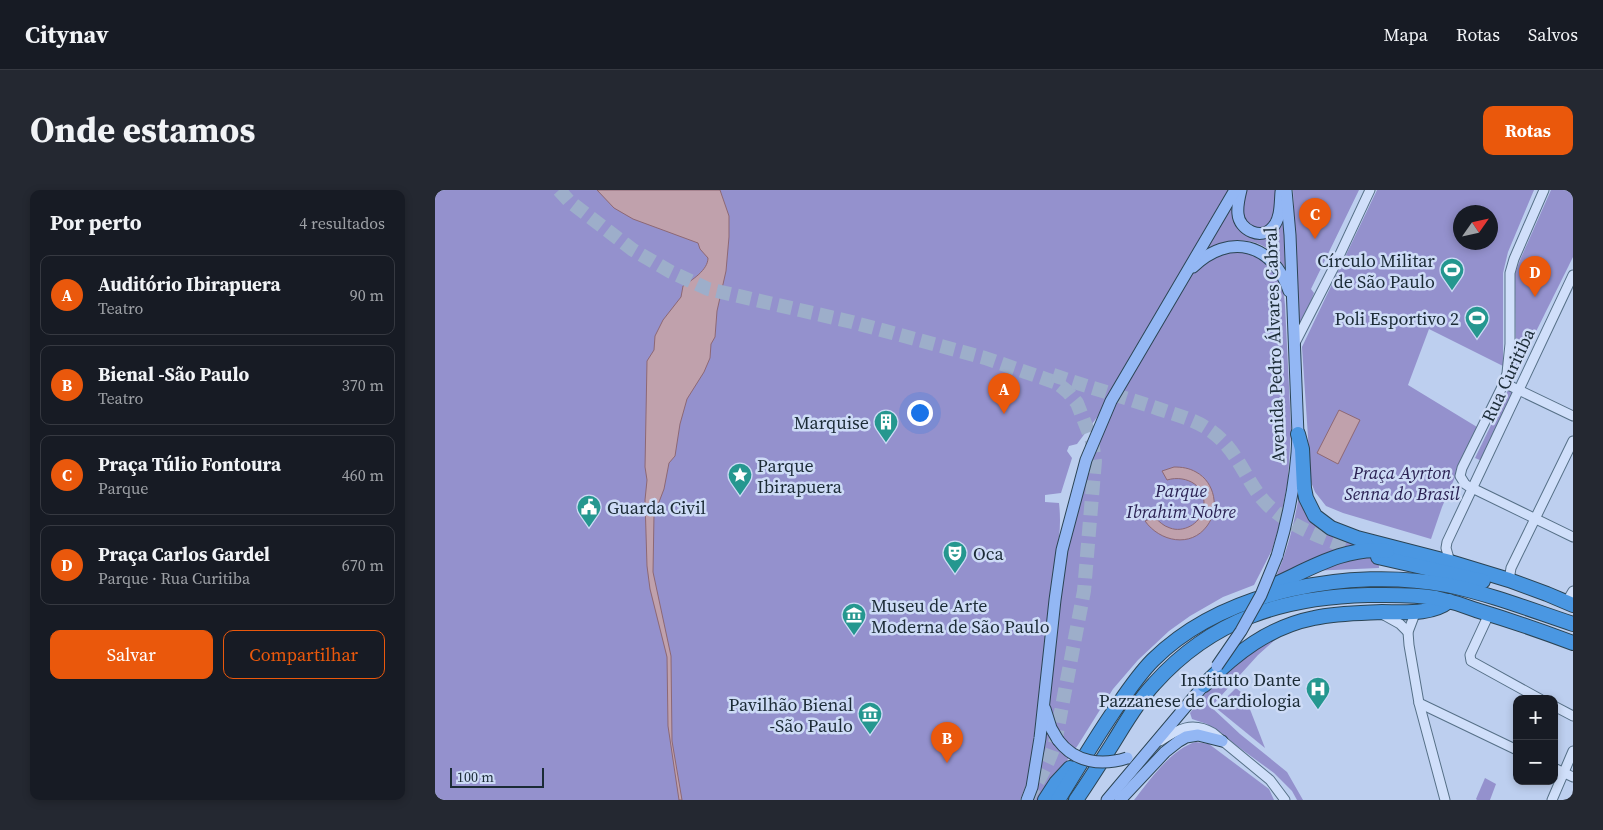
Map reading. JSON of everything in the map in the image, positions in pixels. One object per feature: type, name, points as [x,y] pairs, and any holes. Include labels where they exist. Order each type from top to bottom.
[{"type":"highway","points":[[1298,434],[1302,449],[1306,498],[1315,516],[1323,523],[1342,533],[1450,562],[1547,594],[1572,597]]},
{"type":"highway","points":[[1232,609],[1256,593],[1347,553],[1372,550],[1398,553],[1407,551]]},
{"type":"highway","points":[[1377,557],[1492,583],[1547,604],[1561,612],[1573,624]]},
{"type":"highway","points":[[1058,800],[1130,686],[1152,660],[1171,643],[1200,624],[1271,594],[1322,582],[1367,579],[1412,580],[1482,593],[1573,624]]},
{"type":"highway","points":[[1076,800],[1134,710],[1154,684],[1182,657],[1210,636],[1262,611],[1282,605],[1345,596],[1427,597],[1449,601],[1573,643]]},
{"type":"highway","points":[[1204,685],[1238,654],[1260,638],[1281,627],[1313,618],[1437,608],[1449,601]]},
{"type":"highway","points":[[1045,800],[1062,776],[1089,751]]},
{"type":"main road","points":[[1027,800],[1032,787],[1040,738],[1062,550],[1086,460],[1111,401],[1235,190]]},
{"type":"main road","points":[[1241,190],[1238,214],[1240,222],[1244,228],[1257,234],[1274,226],[1282,190]]},
{"type":"main road","name":"Avenida Pedro Álvares Cabral","points":[[1204,685],[1241,632],[1261,595],[1277,556],[1286,524],[1293,486],[1298,434],[1290,235],[1286,190]]},
{"type":"main road","points":[[1185,275],[1199,261],[1217,250],[1237,246],[1249,248],[1267,256],[1275,265],[1286,282],[1292,300]]},
{"type":"main road","points":[[1107,800],[1204,685]]},
{"type":"main road","points":[[1043,705],[1051,728],[1058,740],[1071,752],[1090,761],[1108,762],[1127,758],[1151,747]]},
{"type":"main road","points":[[1120,800],[1165,752],[1179,741],[1198,735],[1222,740]]},
{"type":"street","points":[[1293,345],[1333,269],[1370,190]]},
{"type":"street","name":"Rua Curitiba","points":[[1473,489],[1465,484],[1460,476],[1504,383],[1510,344],[1510,273],[1514,259],[1544,190]]},
{"type":"street","name":"Rua Curitiba","points":[[1450,562],[1446,548],[1447,542],[1519,391],[1569,294],[1573,275]]},
{"type":"street","points":[[1504,383],[1573,416]]},
{"type":"street","points":[[1509,580],[1511,568],[1573,441]]},
{"type":"street","points":[[1473,489],[1573,536]]},
{"type":"street","points":[[1416,611],[1408,632],[1419,704],[1445,800]]},
{"type":"street","points":[[1380,612],[1400,624],[1408,632]]},
{"type":"street","points":[[1489,614],[1470,655],[1471,662],[1532,695]]},
{"type":"street","points":[[1419,704],[1513,748]]},
{"type":"street","points":[[1558,708],[1573,716]]},
{"type":"street","points":[[1151,747],[1182,728],[1205,728],[1270,780],[1285,800]]},
{"type":"street","points":[[1552,800],[1573,751]]},
{"type":"street","points":[[1558,770],[1573,777]]},
{"type":"green space","name":"Parque Ibirapuera","points":[[435,190],[1228,190],[1120,374],[1101,412],[1077,444],[1069,446],[1067,451],[1072,458],[1061,493],[1045,495],[1045,502],[1059,503],[1060,529],[1029,778],[1020,800],[435,800]]},
{"type":"green space","points":[[1243,190],[1279,190],[1272,224],[1258,231],[1243,224]]},
{"type":"green space","points":[[1293,190],[1359,190],[1311,289],[1314,293],[1310,303],[1312,304],[1302,323],[1299,322]]},
{"type":"green space","name":"Praça Ayrton Senna do Brasil","points":[[1377,190],[1534,190],[1508,252],[1503,273],[1503,366],[1429,329],[1408,385],[1477,427],[1442,507],[1431,539],[1343,513],[1326,506],[1315,492],[1311,482],[1302,347]]},
{"type":"green space","points":[[1551,190],[1573,190],[1573,257],[1516,372],[1515,274]]},
{"type":"green space","points":[[1234,203],[1257,239],[1267,238],[1274,234],[1284,220],[1285,268],[1270,250],[1250,241],[1226,242],[1207,249]]},
{"type":"green space","name":"Parque Ibrahim Nobre","points":[[1228,251],[1251,252],[1271,265],[1283,287],[1291,428],[1288,480],[1272,550],[1254,585],[1223,597],[1190,616],[1169,631],[1138,660],[1113,689],[1078,745],[1039,800],[1031,800],[1063,553],[1088,462],[1113,404],[1187,279],[1206,262]]},
{"type":"green space","points":[[1509,388],[1514,393],[1482,461],[1475,458]]},
{"type":"green space","points":[[1299,495],[1303,505],[1378,551],[1379,568],[1310,571],[1275,579],[1290,538]]},
{"type":"green space","points":[[1285,631],[1258,655],[1211,707],[1240,734],[1287,772],[1303,800],[1297,800],[1292,791],[1274,773],[1207,724],[1192,719],[1190,713],[1209,689],[1239,659]]},
{"type":"green space","points":[[1236,688],[1246,699],[1265,748],[1216,708]]},
{"type":"green space","points":[[1196,742],[1209,744],[1269,789],[1274,800],[1134,800],[1154,774],[1170,758],[1187,745]]},
{"type":"green space","points":[[1485,778],[1496,784],[1490,800],[1477,800],[1476,799]]},
{"type":"shaded area","points":[[597,190],[720,190],[729,216],[726,271],[717,311],[715,337],[711,344],[710,358],[704,372],[687,399],[680,424],[675,456],[669,463],[664,489],[654,515],[653,572],[671,656],[672,741],[682,800],[679,800],[668,726],[667,657],[650,589],[647,566],[645,500],[647,480],[645,467],[647,361],[654,350],[655,336],[663,320],[681,297],[683,286],[702,271],[708,258],[700,249],[698,243],[633,219],[614,208]]},
{"type":"shaded area","points":[[1339,410],[1360,420],[1338,464],[1317,453]]},
{"type":"shaded area","points":[[1174,467],[1191,470],[1202,476],[1208,482],[1214,496],[1213,512],[1207,526],[1200,533],[1184,540],[1167,538],[1151,528],[1145,521],[1154,517],[1168,527],[1180,529],[1195,523],[1201,515],[1204,502],[1200,489],[1195,484],[1182,479],[1167,480],[1162,471]]},
{"type":"tunnel","points":[[559,190],[569,201],[633,250],[671,272],[708,289],[852,322],[985,358],[1057,383],[1077,403],[1092,441],[1095,461],[1084,591],[1055,743],[1047,764],[1029,797]]},
{"type":"tunnel","points":[[1053,375],[1179,416],[1205,427],[1226,445],[1259,495],[1280,515],[1307,531],[1365,553]]},
{"type":"place","name":"Praça Túlio Fontoura","points":[[1315,239]]},
{"type":"place","name":"Círculo Militar de São Paulo","points":[[1452,291]]},
{"type":"place","name":"Praça Carlos Gardel","points":[[1535,297]]},
{"type":"place","name":"Poli Esportivo 2","points":[[1477,339]]},
{"type":"place","name":"Auditório Ibirapuera","points":[[1004,414]]},
{"type":"place","name":"Marquise","points":[[886,443]]},
{"type":"place","name":"Parque Ibirapuera","points":[[740,496]]},
{"type":"place","name":"Guarda Civil","points":[[589,528]]},
{"type":"place","name":"Oca","points":[[955,574]]},
{"type":"place","name":"Museu de Arte Moderna de São Paulo","points":[[854,636]]},
{"type":"place","name":"Instituto Dante Pazzanese de Cardiologia","points":[[1318,710]]},
{"type":"place","name":"Pavilhão Bienal -São Paulo","points":[[870,735]]},
{"type":"place","name":"Bienal -São Paulo","points":[[947,763]]}]
